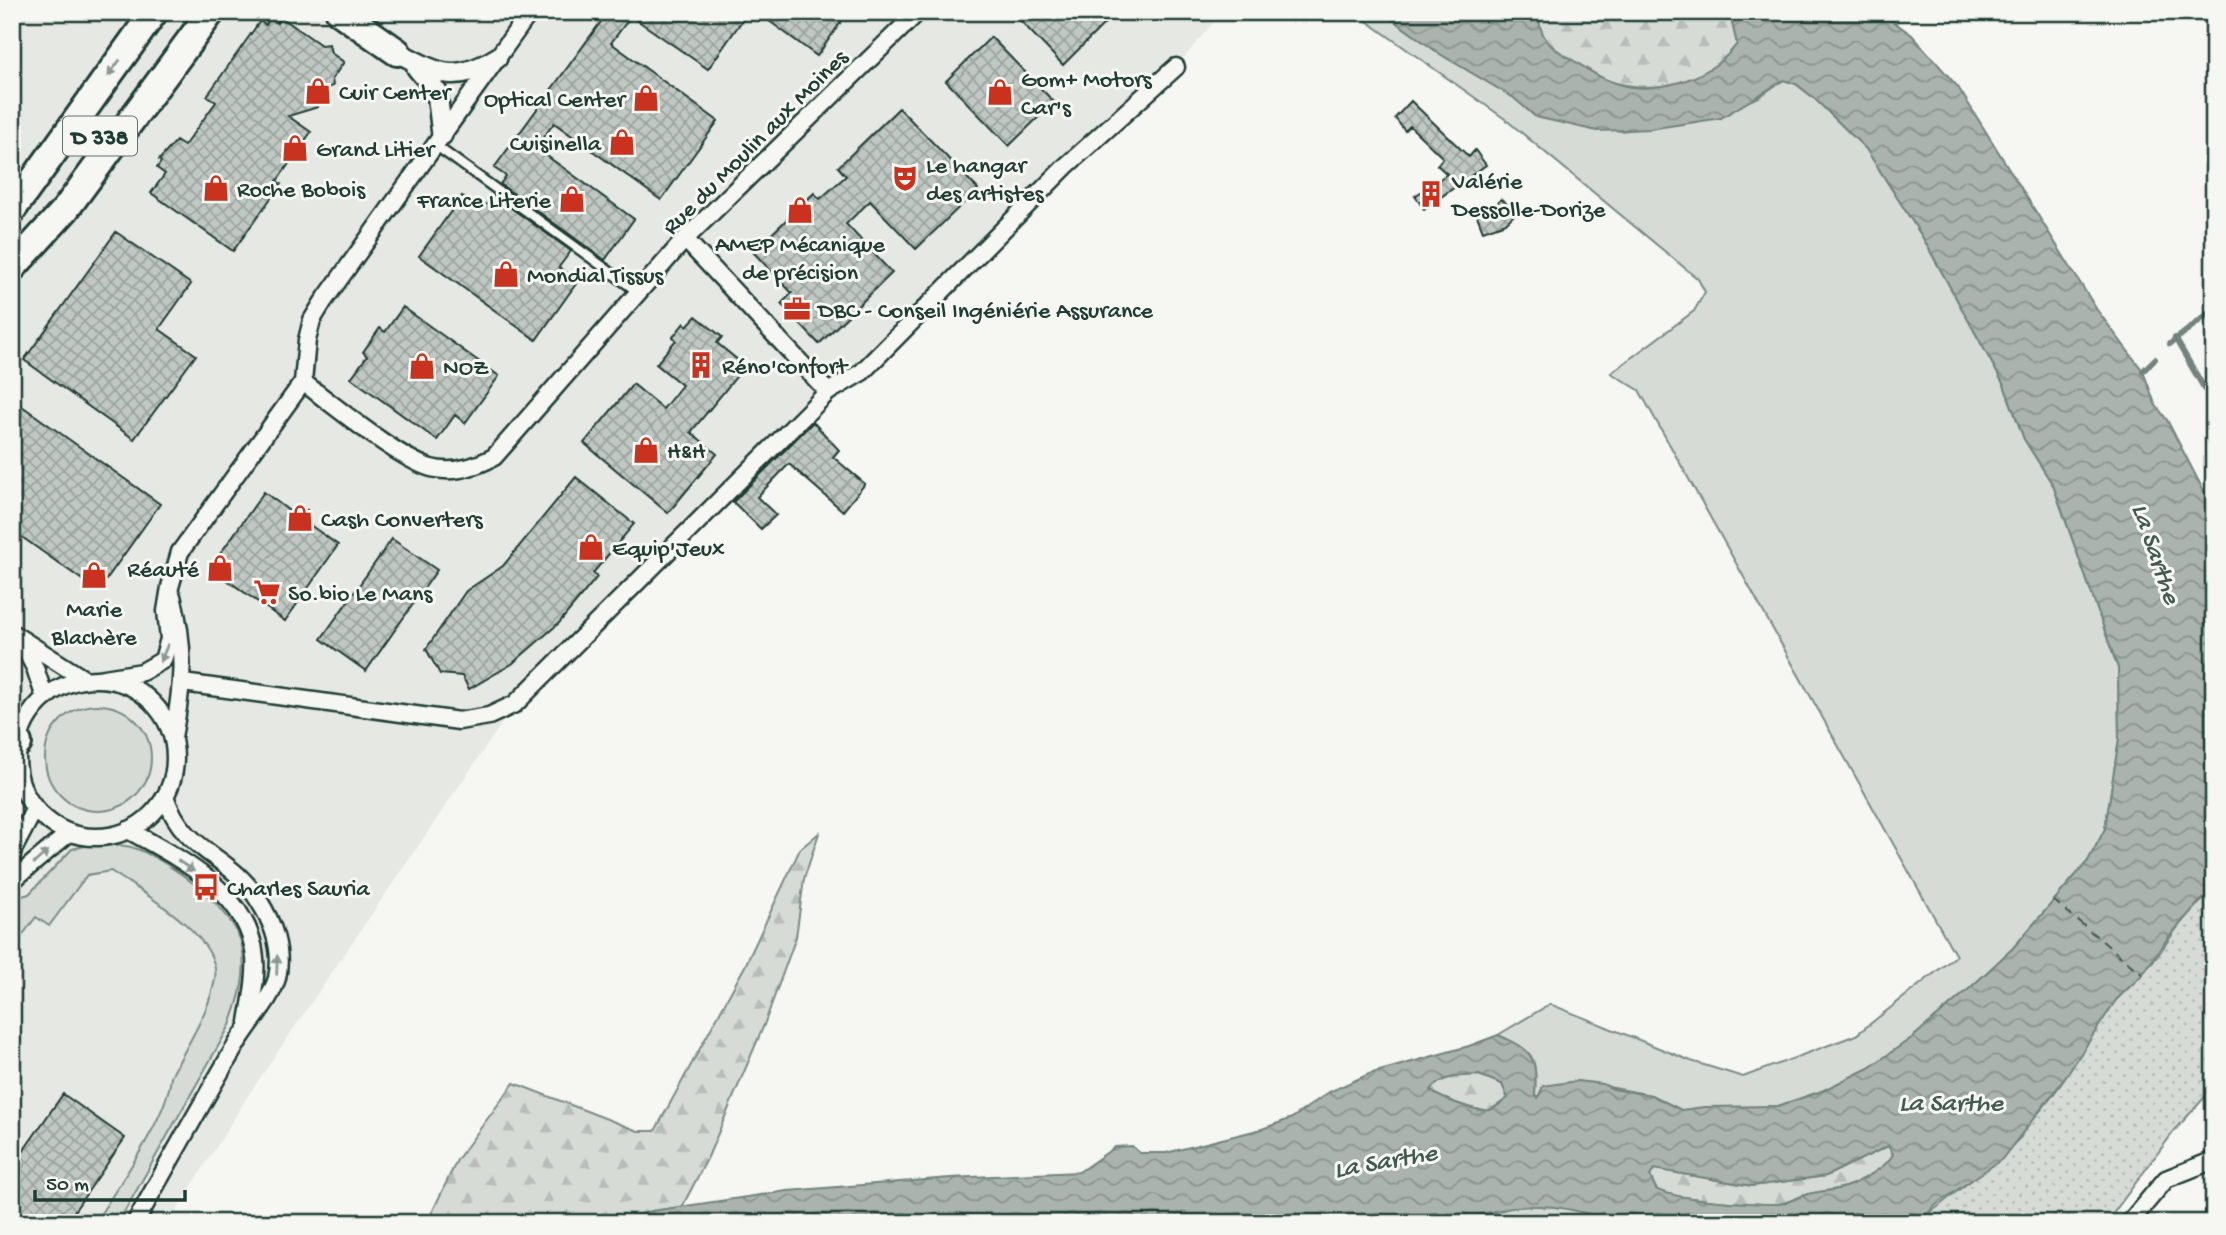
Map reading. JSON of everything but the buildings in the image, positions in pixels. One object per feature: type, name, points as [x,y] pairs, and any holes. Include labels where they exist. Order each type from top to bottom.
[{"type":"highway","name":"D 338","points":[[12,210],[154,12]]},
{"type":"highway","name":"D 338","points":[[12,260],[188,12]]},
{"type":"highway","points":[[12,268],[65,210],[211,12]]},
{"type":"highway","points":[[340,12],[397,52]]},
{"type":"street","points":[[170,587],[180,624],[183,683],[173,737],[176,761],[172,783],[166,796],[145,821],[128,830],[95,838],[69,833],[50,823],[34,808],[20,777],[15,740],[45,698],[70,683],[142,672],[160,663],[169,639],[166,611],[170,587],[180,552],[303,382],[312,320],[530,12]]},
{"type":"street","name":"Rue du Moulin aux Moines","points":[[303,382],[402,453],[430,468],[456,470],[474,467],[494,457],[685,239],[918,12]]},
{"type":"street","points":[[397,52],[436,72],[450,74],[474,72],[497,58]]},
{"type":"street","points":[[397,52],[426,76],[437,92],[439,140]]},
{"type":"street","points":[[183,683],[459,721],[489,716],[515,704],[828,392],[862,372],[1066,166],[1175,67]]},
{"type":"street","points":[[685,239],[828,392]]},
{"type":"street","points":[[16,636],[91,679],[123,683],[145,696],[162,714],[173,737]]},
{"type":"street","points":[[16,636],[35,668],[45,698]]},
{"type":"street","points":[[135,1223],[277,977],[277,947],[273,931],[247,884],[183,833],[166,796]]},
{"type":"street","points":[[12,852],[34,808]]},
{"type":"street","points":[[128,830],[207,880],[240,911],[251,934],[255,956],[248,1025]]},
{"type":"street","points":[[12,881],[69,833]]},
{"type":"street","points":[[2129,1223],[2166,1179],[2214,1160]]},
{"type":"lane","points":[[439,140],[638,292]]},
{"type":"shaded area","points":[[12,12],[1222,12],[1176,67],[862,372],[828,392],[515,704],[249,1094],[169,1223],[12,1223]]},
{"type":"green space","points":[[1354,12],[1382,12],[1440,54],[1514,98],[1536,117],[1621,131],[1693,122],[1759,97],[1783,80],[1796,84],[1866,149],[1923,238],[2004,385],[2024,439],[2053,485],[2118,668],[2119,739],[2105,829],[2088,861],[2013,948],[1969,989],[1913,1037],[1869,1068],[1822,1091],[1778,1106],[1681,1110],[1651,1095],[1577,1081],[1563,1084],[1538,1098],[1535,1095],[1535,1071],[1531,1056],[1498,1035],[1550,1004],[1691,1061],[1743,1077],[1856,1035],[1956,956],[1639,390],[1611,373],[1694,311],[1705,292],[1698,279],[1505,119]]},
{"type":"green space","points":[[1538,12],[1726,12],[1730,14],[1737,44],[1710,68],[1678,83],[1642,87],[1624,85],[1598,76],[1553,47],[1541,30]]},
{"type":"green space","points":[[98,705],[118,709],[136,720],[147,738],[151,758],[147,778],[136,796],[118,807],[98,811],[78,807],[60,796],[49,778],[45,758],[49,738],[60,720],[78,709]]},
{"type":"green space","points":[[819,833],[804,879],[796,937],[764,1025],[708,1157],[682,1207],[652,1211],[610,1223],[427,1223],[457,1160],[514,1083],[638,1131],[655,1131],[745,966],[800,849]]},
{"type":"green space","points":[[94,844],[122,845],[137,849],[167,864],[200,888],[215,902],[237,932],[242,946],[244,967],[242,986],[230,1025],[118,1223],[95,1223],[161,1112],[171,1077],[208,1004],[215,979],[214,963],[193,931],[159,903],[111,871],[87,875],[49,926],[36,917],[12,949],[12,899],[29,894],[72,849]]},
{"type":"green space","points":[[2214,893],[2214,1087],[2175,1130],[2106,1223],[1919,1223],[2021,1137],[2025,1127],[2058,1088],[2110,1006],[2155,960],[2191,912]]},
{"type":"green space","points":[[1479,1075],[1502,1084],[1508,1098],[1494,1108],[1484,1110],[1458,1104],[1430,1090],[1446,1079]]},
{"type":"green space","points":[[1888,1146],[1893,1154],[1890,1159],[1865,1178],[1845,1187],[1808,1194],[1778,1204],[1714,1201],[1665,1193],[1656,1189],[1650,1176],[1654,1169],[1752,1186],[1826,1176]]},
{"type":"green space","points":[[1526,1204],[1576,1208],[1614,1223],[1451,1223]]},
{"type":"water","name":"La Sarthe","points":[[1382,12],[1538,12],[1544,37],[1553,47],[1616,84],[1646,88],[1690,79],[1727,55],[1737,44],[1730,14],[1726,12],[1880,12],[1912,35],[1958,87],[2097,310],[2143,371],[2155,404],[2167,420],[2214,511],[2214,893],[2200,901],[2167,939],[2142,975],[2116,1000],[2065,1078],[2002,1159],[1937,1204],[1919,1223],[1614,1223],[1571,1210],[1533,1206],[1495,1211],[1451,1223],[610,1223],[652,1211],[787,1191],[950,1178],[1079,1172],[1115,1147],[1132,1146],[1140,1153],[1166,1153],[1262,1129],[1292,1118],[1329,1092],[1369,1074],[1469,1046],[1498,1035],[1531,1056],[1535,1071],[1535,1095],[1538,1098],[1543,1086],[1577,1081],[1651,1095],[1681,1110],[1778,1106],[1822,1091],[1869,1068],[1913,1037],[2013,948],[2088,861],[2105,829],[2119,739],[2118,668],[2053,485],[2024,439],[2004,385],[1923,238],[1866,149],[1814,98],[1796,84],[1784,80],[1721,118],[1650,129],[1597,131],[1536,117],[1514,98],[1440,54]],"holes":[[[1479,1075],[1502,1084],[1508,1098],[1494,1108],[1484,1110],[1458,1104],[1430,1090],[1446,1079]],[[1888,1146],[1893,1154],[1890,1159],[1865,1178],[1845,1187],[1808,1194],[1778,1204],[1714,1201],[1665,1193],[1656,1189],[1650,1176],[1654,1169],[1752,1186],[1826,1176]]]},
{"type":"waterway","points":[[2170,344],[2214,309]]},
{"type":"waterway","points":[[2175,338],[2214,405]]},
{"type":"waterway","points":[[2143,371],[2155,359]]},
{"type":"ferry route","points":[[2053,900],[2143,975]]},
{"type":"place","name":"Cuir Center","points":[[318,91]]},
{"type":"place","name":"Gom+ Motors Car's","points":[[1000,92]]},
{"type":"place","name":"Optical Center","points":[[646,98]]},
{"type":"place","name":"Cuisinella","points":[[622,142]]},
{"type":"place","name":"Grand Litier","points":[[295,148]]},
{"type":"place","name":"Le hangar des artistes","points":[[905,178]]},
{"type":"place","name":"Roche Bobois","points":[[216,188]]},
{"type":"place","name":"Valérie Dessolle-Dorize","points":[[1431,194]]},
{"type":"place","name":"France Literie","points":[[572,199]]},
{"type":"place","name":"AMEP Mécanique de précision","points":[[800,210]]},
{"type":"place","name":"Mondial Tissus","points":[[506,274]]},
{"type":"place","name":"DBC - Conseil Ingéniérie Assurance","points":[[797,309]]},
{"type":"place","name":"Réno'confort","points":[[701,365]]},
{"type":"place","name":"NOZ","points":[[422,366]]},
{"type":"place","name":"H&H","points":[[646,450]]},
{"type":"place","name":"Cash Converters","points":[[300,518]]},
{"type":"place","name":"Equip'Jeux","points":[[591,547]]},
{"type":"place","name":"Réauté","points":[[220,568]]},
{"type":"place","name":"Marie Blachère","points":[[94,575]]},
{"type":"place","name":"So.bio Le Mans","points":[[267,592]]},
{"type":"place","name":"Charles Sauria","points":[[206,887]]}]
